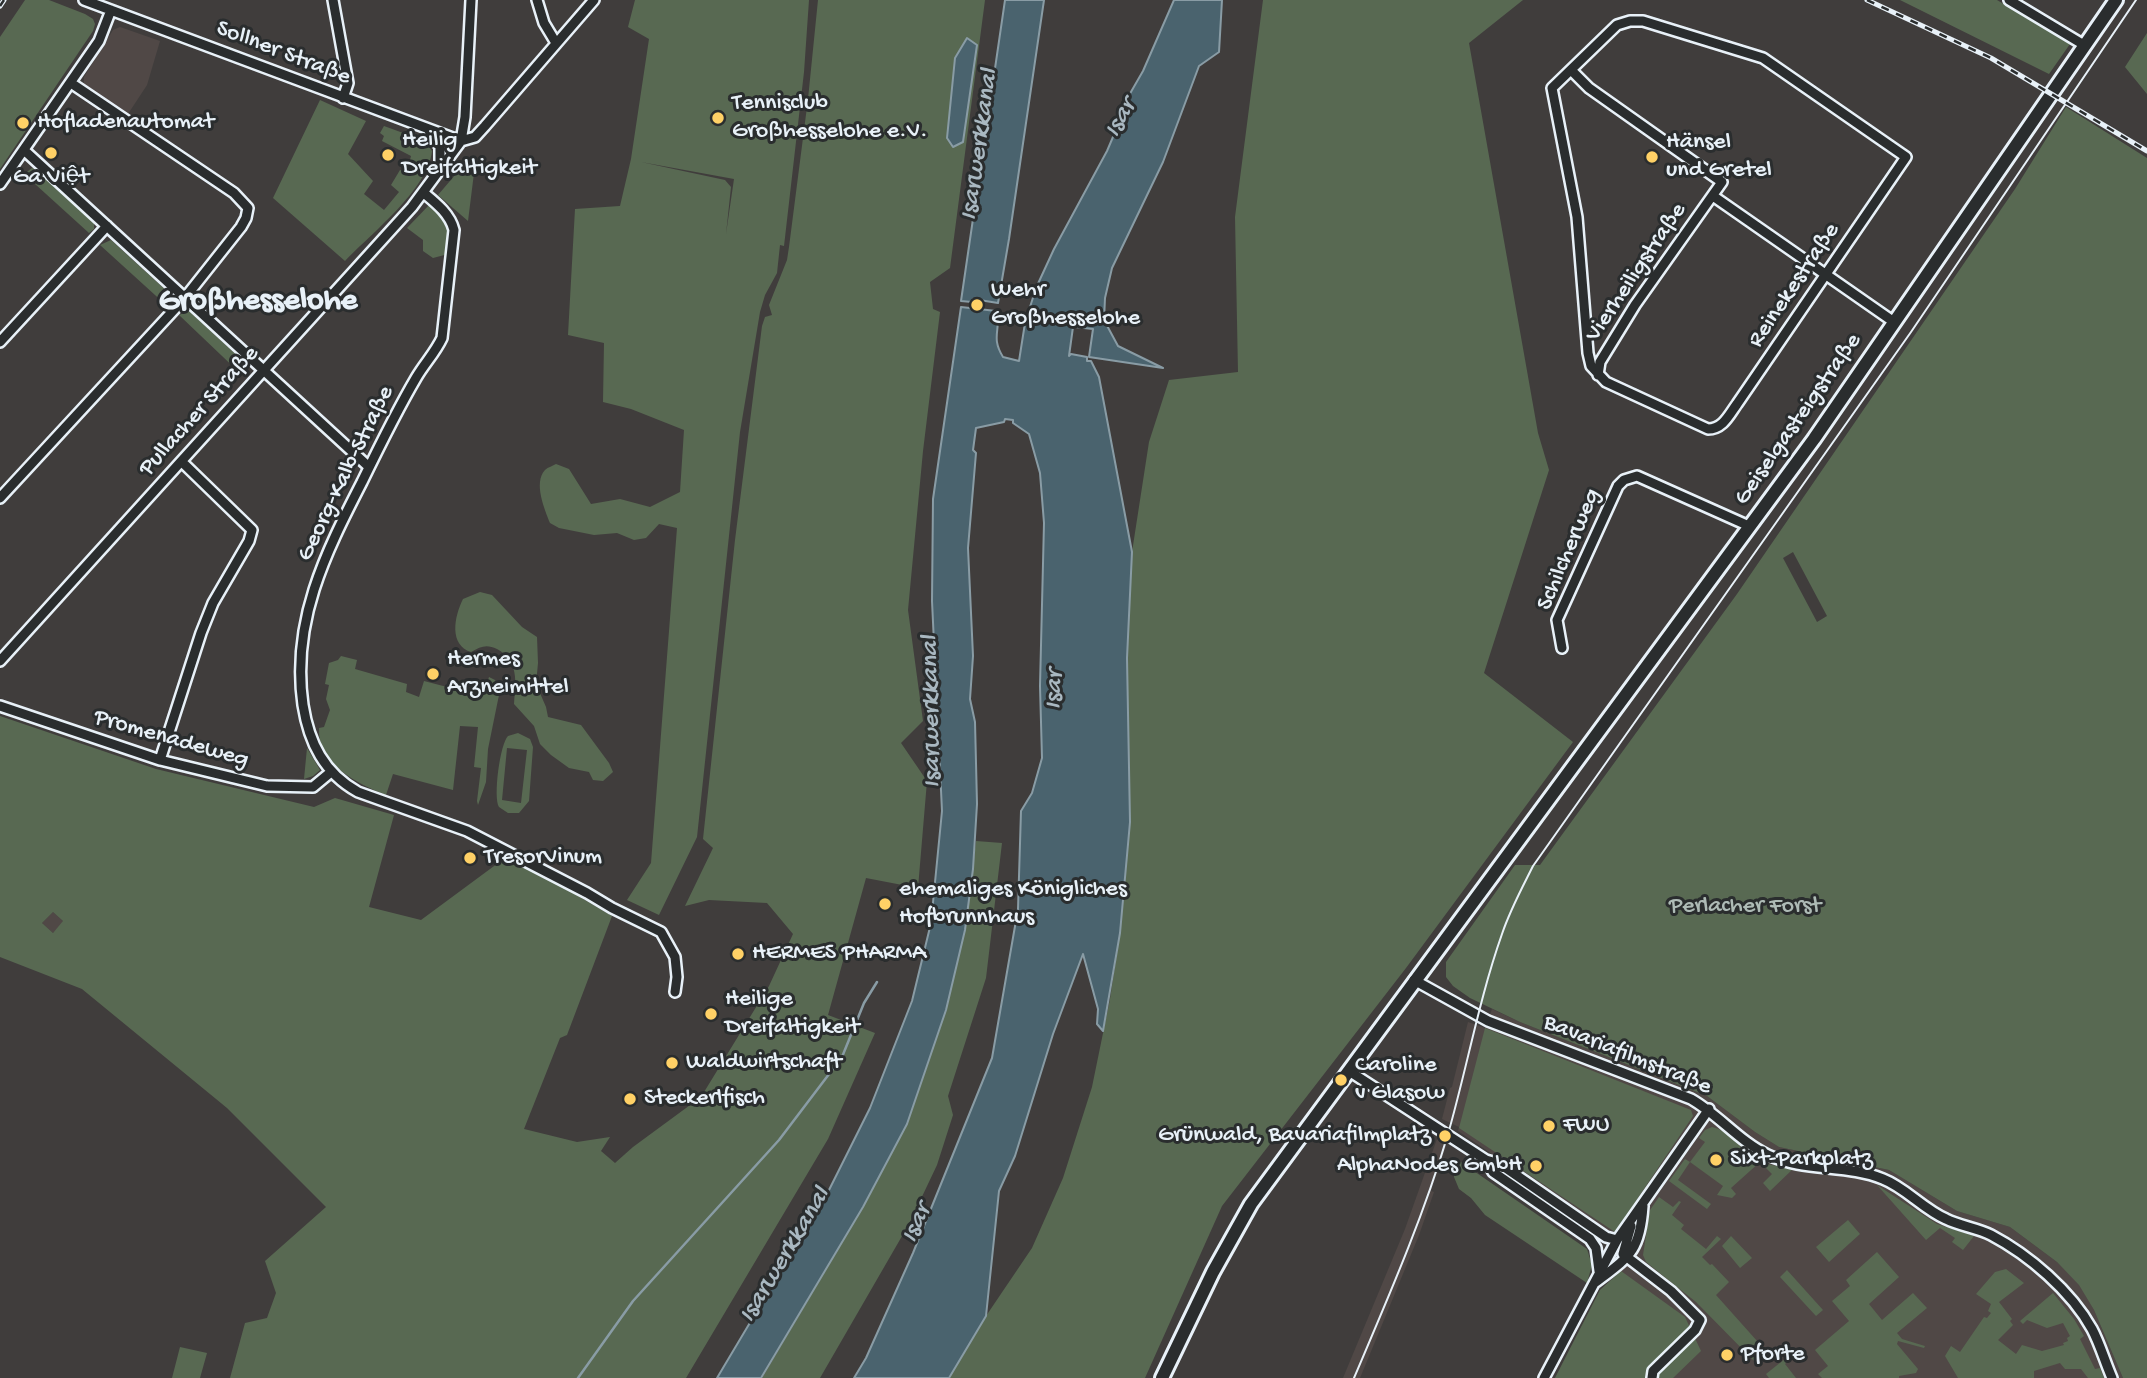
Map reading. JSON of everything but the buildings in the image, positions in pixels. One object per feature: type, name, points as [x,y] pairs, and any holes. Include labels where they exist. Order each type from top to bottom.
[{"type":"main road","name":"Geiselgasteigstraße","points":[[1162,1378],[1213,1272],[1251,1204],[1814,439],[2116,0]]},
{"type":"street","name":"Sollner Straße","points":[[84,0],[461,141]]},
{"type":"street","points":[[333,0],[348,83],[343,97]]},
{"type":"street","points":[[461,141],[465,117],[471,0]]},
{"type":"street","points":[[537,0],[544,23],[556,43]]},
{"type":"street","name":"Pullacher Straße","points":[[0,662],[424,193],[461,141],[475,136],[485,126],[594,0]]},
{"type":"street","points":[[2010,0],[2084,45]]},
{"type":"street","points":[[0,184],[99,41],[111,10]]},
{"type":"street","name":"Reinekestraße","points":[[1630,20],[1643,21],[1763,58],[1906,157],[1825,276],[1737,404],[1716,429],[1708,429],[1606,382],[1591,366],[1588,353],[1577,217],[1552,88],[1617,25],[1630,20]]},
{"type":"street","points":[[1571,70],[1589,88],[1722,183],[1713,196],[1894,322]]},
{"type":"street","points":[[0,498],[184,299],[241,227],[248,208],[234,192],[71,83]]},
{"type":"street","points":[[428,129],[440,147],[440,171]]},
{"type":"street","points":[[25,151],[369,467]]},
{"type":"street","name":"Georg-Kalb-Straße","points":[[424,193],[452,221],[454,230],[442,338],[436,351],[417,375],[326,553],[310,603],[302,643],[300,676],[305,716],[312,741],[331,772],[358,792],[493,843],[611,908],[661,932],[675,957],[675,992]]},
{"type":"street","name":"Vierheiligstraße","points":[[1598,375],[1600,362],[1635,305],[1713,196]]},
{"type":"street","points":[[0,342],[107,226]]},
{"type":"street","points":[[160,760],[201,633],[213,603],[249,541],[252,530],[182,462]]},
{"type":"street","name":"Schilcherweg","points":[[1562,648],[1557,621],[1618,486],[1624,480],[1637,476],[1749,526]]},
{"type":"street","name":"Promenadeweg","points":[[0,706],[210,774],[278,787],[313,786],[331,772]]},
{"type":"street","name":"Bavariafilmstraße","points":[[1414,980],[1488,1021],[1691,1099],[1709,1109],[1754,1147],[1769,1156],[1884,1179],[1947,1220],[1990,1234],[2066,1292],[2092,1329],[2112,1378]]},
{"type":"street","points":[[1345,1076],[1486,1160],[1500,1164],[1605,1237],[1617,1240]]},
{"type":"street","points":[[1544,1378],[1617,1240],[1709,1109]]},
{"type":"street","points":[[1486,1160],[1493,1172],[1590,1239],[1596,1248],[1599,1271]]},
{"type":"street","points":[[1594,1283],[1635,1247],[1643,1205]]},
{"type":"street","points":[[1625,1256],[1632,1221]]},
{"type":"street","points":[[1607,1257],[1625,1256],[1671,1291],[1700,1320],[1695,1329],[1653,1371],[1652,1378]]},
{"type":"shaded area","points":[[120,27],[160,41],[147,85],[128,114],[84,84],[84,77],[113,30]]},
{"type":"shaded area","points":[[53,912],[64,922],[53,933],[42,923]]},
{"type":"shaded area","points":[[1492,1009],[1707,1096],[1779,1147],[1889,1170],[1957,1211],[2010,1227],[2057,1262],[2079,1284],[2094,1310],[2123,1378],[1555,1378],[1600,1290],[1621,1271],[1628,1257],[1637,1252],[1458,1131],[1459,1127],[1442,1119],[1468,1022],[1485,1028]]},
{"type":"shaded area","points":[[1437,1139],[1446,1146],[1419,1235],[1360,1378],[1343,1378],[1405,1229]]},
{"type":"green space","points":[[25,0],[49,0],[85,14],[93,19],[95,24],[93,31],[0,169],[0,37]]},
{"type":"green space","points":[[635,0],[809,0],[804,72],[784,246],[780,245],[777,273],[765,295],[760,312],[740,432],[697,837],[659,915],[627,900],[651,863],[677,528],[659,524],[646,538],[634,540],[617,533],[594,535],[559,528],[550,523],[540,489],[545,470],[556,464],[569,469],[591,504],[620,499],[650,507],[680,492],[684,430],[631,409],[603,402],[604,343],[568,335],[575,209],[620,206],[631,159],[649,39],[628,27]],"holes":[[[641,162],[734,179],[726,234],[731,187],[725,180]]]},
{"type":"green space","points":[[818,0],[985,0],[950,268],[930,282],[933,309],[940,312],[908,610],[923,721],[901,743],[927,781],[918,888],[866,878],[828,1015],[875,1033],[828,1139],[686,1378],[230,1378],[245,1323],[267,1318],[276,1293],[265,1261],[326,1207],[227,1108],[82,989],[0,957],[0,716],[156,769],[314,807],[335,798],[394,815],[369,907],[421,920],[509,855],[612,916],[567,1035],[560,1038],[524,1129],[577,1142],[610,1137],[601,1151],[615,1163],[701,1097],[769,986],[793,934],[767,903],[709,900],[685,906],[713,848],[703,839],[735,540],[762,326],[765,317],[772,315],[769,305],[787,260]],"holes":[[[977,45],[963,141],[953,91],[955,58]],[[53,912],[63,921],[53,933],[42,923]]]},
{"type":"green space","points":[[1263,0],[1523,0],[1469,43],[1538,433],[1549,470],[1484,673],[1573,742],[1406,968],[1222,1206],[1145,1378],[949,1378],[986,1316],[1032,1248],[1063,1178],[1092,1087],[1120,933],[1130,822],[1127,658],[1132,552],[1149,442],[1169,380],[1238,372],[1235,217]]},
{"type":"green space","points":[[1900,0],[1997,0],[2070,44],[2049,74]]},
{"type":"green space","points":[[2147,33],[2147,94],[2125,67]]},
{"type":"green space","points":[[320,100],[366,121],[348,154],[373,181],[364,194],[384,210],[399,192],[391,185],[400,170],[404,171],[409,164],[411,156],[382,141],[384,136],[380,133],[384,126],[425,141],[432,151],[428,166],[410,195],[345,261],[273,198]]},
{"type":"green space","name":"Perlacher Forst","points":[[2066,107],[2147,158],[2147,1378],[2123,1378],[2094,1310],[2079,1285],[2057,1262],[2010,1227],[1957,1211],[1889,1170],[1779,1147],[1707,1096],[1520,1022],[1470,998],[1453,986],[1446,977],[1446,962],[1515,865],[1540,865],[1737,594],[2015,189]],"holes":[[[1793,552],[1827,616],[1817,622],[1783,558]]]},
{"type":"green space","points":[[467,161],[475,165],[468,221],[438,195]]},
{"type":"green space","points":[[32,168],[39,170],[94,221],[94,229],[89,233],[24,174]]},
{"type":"green space","points":[[431,203],[443,215],[450,231],[448,254],[433,258],[423,251],[423,240],[407,228]]},
{"type":"green space","points":[[111,240],[169,293],[170,300],[166,305],[100,245]]},
{"type":"green space","points":[[189,311],[243,361],[243,376],[179,315]]},
{"type":"green space","points":[[480,592],[492,595],[522,627],[537,637],[536,684],[548,717],[581,725],[613,772],[603,781],[593,780],[589,772],[569,768],[540,744],[534,726],[514,704],[513,666],[504,654],[487,646],[471,652],[459,643],[455,630],[460,606],[463,599]]},
{"type":"green space","points":[[341,656],[357,660],[355,669],[407,684],[406,692],[419,697],[424,681],[447,687],[448,683],[484,693],[489,677],[495,680],[500,690],[488,749],[486,782],[478,805],[481,768],[474,767],[478,727],[460,726],[453,790],[393,774],[386,795],[363,785],[332,762],[320,741],[319,728],[324,727],[330,710],[326,699],[329,685],[325,684],[329,663]]},
{"type":"green space","points":[[518,733],[530,739],[533,747],[529,801],[519,813],[508,813],[499,807],[497,801],[500,759],[508,736]],"holes":[[[507,748],[527,750],[521,803],[502,800]]]},
{"type":"green space","points":[[307,748],[320,770],[304,779]]},
{"type":"green space","points":[[976,841],[1002,843],[986,978],[948,1096],[953,1115],[937,1165],[909,1224],[820,1378],[762,1378],[863,1207],[907,1124],[946,1010],[965,930]]},
{"type":"green space","points":[[1485,1028],[1691,1110],[1693,1116],[1615,1232],[1459,1128]]},
{"type":"green space","points":[[1712,1127],[1725,1133],[1761,1162],[1794,1168],[1770,1191],[1763,1183],[1772,1174],[1760,1162],[1731,1188],[1736,1194],[1732,1198],[1717,1195],[1723,1186],[1690,1162],[1705,1142],[1699,1138],[1705,1130]]},
{"type":"green space","points":[[1455,1158],[1587,1249],[1592,1265],[1587,1283],[1485,1215],[1471,1198],[1459,1189],[1454,1177]]},
{"type":"green space","points":[[1685,1159],[1690,1162],[1678,1180],[1711,1204],[1707,1209],[1669,1181]]},
{"type":"green space","points":[[1877,1185],[1937,1224],[1974,1236],[1963,1250],[1952,1242],[1955,1238],[1940,1228],[1926,1240]]},
{"type":"green space","points":[[1659,1197],[1673,1207],[1681,1202],[1672,1215],[1684,1225],[1681,1229],[1706,1249],[1717,1236],[1721,1239],[1702,1257],[1729,1282],[1716,1295],[1766,1351],[1755,1362],[1696,1302],[1646,1262],[1643,1255],[1650,1210]]},
{"type":"green space","points":[[1848,1220],[1860,1234],[1829,1262],[1816,1247]]},
{"type":"green space","points":[[1731,1236],[1752,1258],[1740,1268],[1722,1246]]},
{"type":"green space","points":[[1877,1252],[1899,1277],[1869,1304],[1882,1320],[1913,1293],[1927,1308],[1897,1333],[1902,1339],[1925,1346],[1924,1348],[1898,1341],[1897,1344],[1918,1369],[1916,1373],[1899,1378],[1822,1378],[1818,1374],[1828,1366],[1815,1350],[1849,1321],[1832,1301],[1850,1286],[1846,1280]]},
{"type":"green space","points":[[2006,1269],[2024,1283],[1999,1302],[2012,1319],[2010,1321],[2013,1325],[1998,1340],[2016,1354],[2022,1345],[2042,1351],[2064,1345],[2070,1336],[2063,1323],[2047,1328],[2027,1320],[2023,1324],[2020,1321],[2053,1293],[2074,1319],[2084,1336],[2080,1339],[2095,1369],[2100,1368],[2104,1378],[2088,1378],[2081,1369],[2065,1369],[2060,1363],[2034,1371],[2034,1378],[1958,1378],[1945,1356],[1951,1346],[1960,1352],[1984,1317],[1987,1318],[1991,1313],[1988,1311],[1991,1304],[1976,1294],[1995,1272]]},
{"type":"green space","points":[[1787,1270],[1823,1310],[1816,1316],[1780,1277]]},
{"type":"green space","points":[[1621,1271],[1685,1317],[1701,1351],[1673,1378],[1555,1378],[1600,1290]]},
{"type":"green space","points":[[180,1347],[207,1353],[200,1378],[172,1378]]},
{"type":"green space","points":[[1786,1358],[1788,1361],[1785,1364],[1796,1378],[1769,1378],[1766,1374]]},
{"type":"water","points":[[1005,0],[1044,0],[998,303],[973,299],[972,302],[961,301]]},
{"type":"water","name":"Isar","points":[[1174,0],[1222,0],[1219,52],[1199,66],[1163,162],[1112,268],[1105,298],[1104,320],[1118,346],[1163,368],[1089,357],[1093,329],[1073,327],[1069,356],[1071,354],[1087,357],[1099,377],[1132,552],[1127,658],[1130,822],[1120,933],[1103,1031],[1097,1024],[1098,1009],[1083,954],[1053,1034],[1015,1156],[999,1191],[986,1316],[949,1378],[854,1378],[866,1358],[913,1253],[992,1058],[1018,909],[1021,811],[1032,793],[1042,758],[1040,686],[1044,523],[1040,473],[1029,434],[1013,423],[1013,420],[1005,419],[1004,422],[976,428],[973,450],[976,453],[968,548],[973,656],[970,699],[975,722],[977,804],[973,869],[965,930],[946,1010],[907,1124],[863,1207],[761,1378],[717,1378],[829,1190],[870,1108],[912,1001],[931,923],[942,811],[932,601],[933,499],[961,307],[996,311],[999,350],[1003,357],[1019,361],[1025,323],[1036,288],[1107,151],[1120,111],[1143,71]]},
{"type":"water","points":[[967,38],[977,45],[963,142],[953,147],[947,138],[955,58]]},
{"type":"waterway","points":[[578,1378],[633,1301],[779,1140],[842,1057],[864,1003],[877,982]]},
{"type":"tram line","points":[[1354,1378],[1428,1196],[1448,1134],[1494,959],[1509,916],[1533,866],[1911,332],[2136,0]]},
{"type":"railway","points":[[0,6],[4,0]]},
{"type":"railway","points":[[1867,0],[1991,58],[2147,151]]},
{"type":"place","name":"Tennisclub Großhesselohe e.V.","points":[[718,118]]},
{"type":"place","name":"Hofladenautomat","points":[[23,123]]},
{"type":"place","name":"Ga Việt","points":[[51,153]]},
{"type":"place","name":"Heilig Dreifaltigkeit","points":[[388,155]]},
{"type":"place","name":"Hänsel und Gretel","points":[[1652,157]]},
{"type":"place","name":"Wehr Großhesselohe","points":[[977,305]]},
{"type":"place","name":"Hermes Arzneimittel","points":[[433,674]]},
{"type":"place","name":"TresorVinum","points":[[470,858]]},
{"type":"place","name":"ehemaliges Königliches Hofbrunnhaus","points":[[885,904]]},
{"type":"place","name":"HERMES PHARMA","points":[[738,954]]},
{"type":"place","name":"Heilige Dreifaltigkeit","points":[[711,1014]]},
{"type":"place","name":"Waldwirtschaft","points":[[672,1063]]},
{"type":"place","name":"Caroline v Glasow","points":[[1341,1080]]},
{"type":"place","name":"Steckerlfisch","points":[[630,1099]]},
{"type":"place","name":"FWU","points":[[1549,1126]]},
{"type":"place","name":"Grünwald, Bavariafilmplatz","points":[[1445,1136]]},
{"type":"place","name":"Sixt-Parkplatz","points":[[1716,1160]]},
{"type":"place","name":"AlphaNodes GmbH","points":[[1536,1166]]},
{"type":"place","name":"Pforte","points":[[1727,1355]]},
{"type":"district","name":"Großhesselohe","points":[[258,303]]},
{"type":"water label","name":"Isarwerkkanal","points":[[981,145]]},
{"type":"water label","name":"Isarwerkkanal","points":[[933,712]]},
{"type":"water label","name":"Isarwerkkanal","points":[[786,1256]]}]
